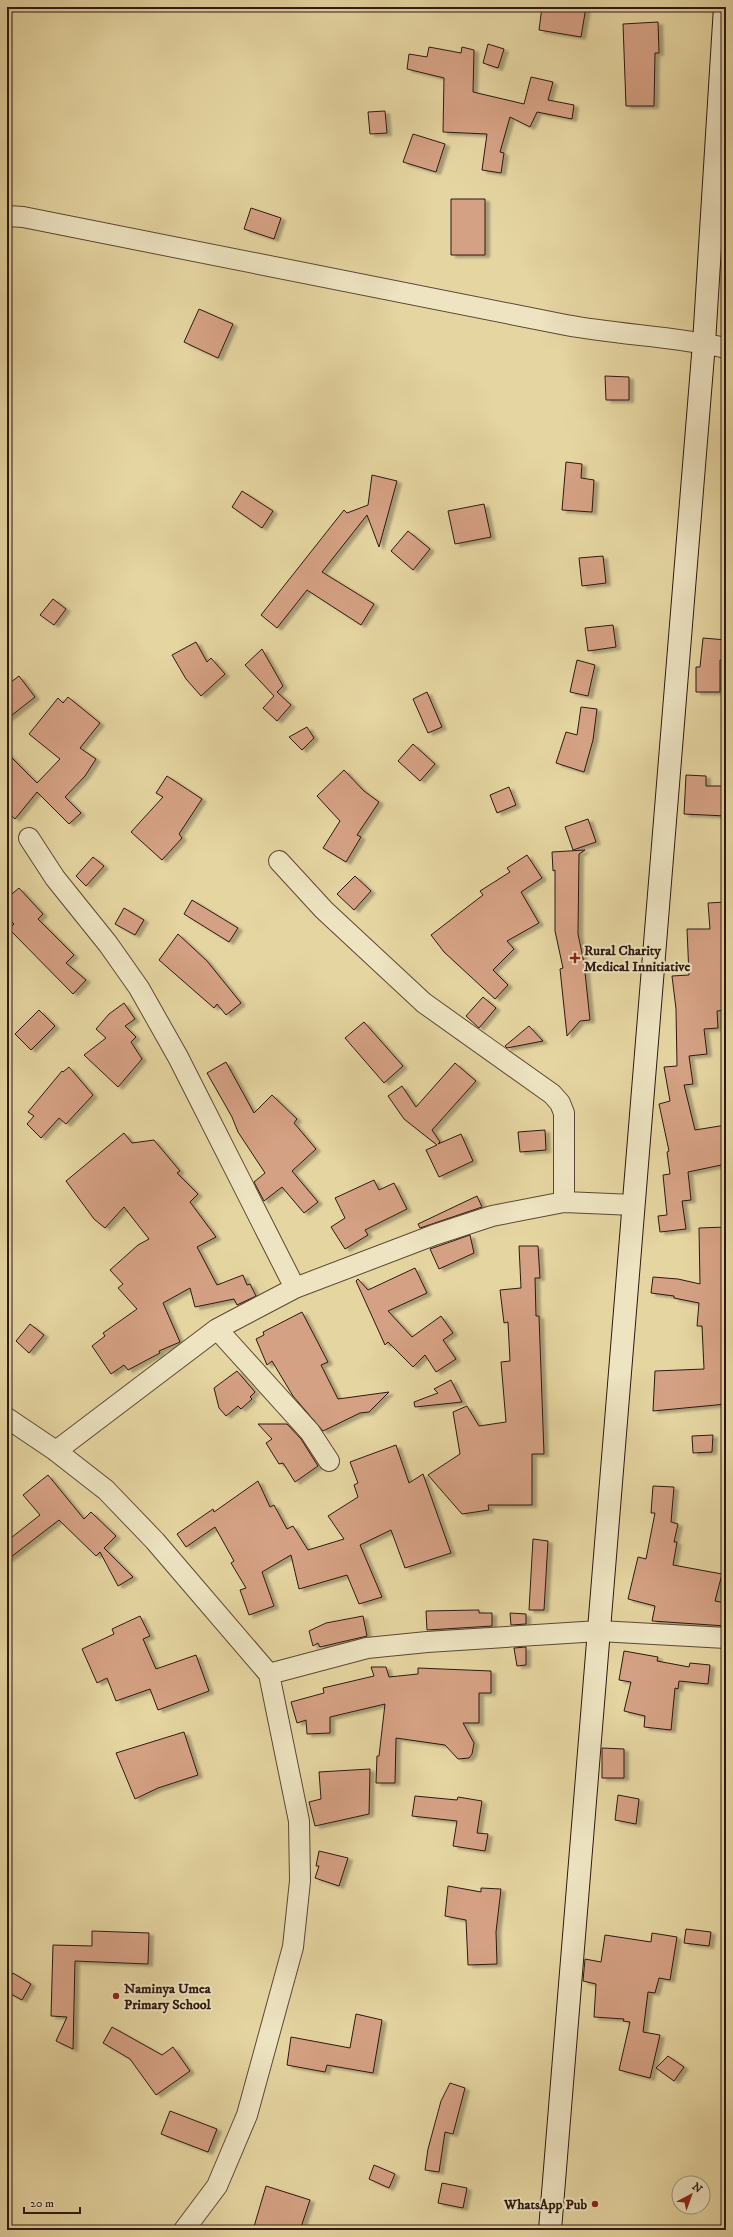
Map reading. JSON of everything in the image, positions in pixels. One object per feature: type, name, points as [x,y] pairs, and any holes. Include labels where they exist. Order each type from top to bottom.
[{"type":"main road","points":[[550,2230],[704,343],[726,7]]},
{"type":"street","points":[[7,216],[23,217],[252,264],[597,330],[704,343],[726,348]]},
{"type":"street","points":[[29,838],[55,878],[108,944],[139,988],[178,1057],[295,1288]]},
{"type":"street","points":[[279,861],[324,910],[424,1003],[552,1094],[560,1103],[564,1113],[564,1202]]},
{"type":"street","points":[[56,1451],[218,1329],[295,1288],[434,1235],[492,1216],[564,1202],[634,1205]]},
{"type":"street","points":[[218,1329],[310,1432],[329,1461]]},
{"type":"street","points":[[7,1418],[56,1451],[106,1490],[155,1541],[269,1674],[299,1820],[300,1881],[292,1947],[247,2116],[217,2186],[185,2230]]},
{"type":"street","points":[[269,1674],[367,1648],[427,1642],[599,1630],[726,1638]]},
{"type":"building","points":[[542,7],[586,7],[581,37],[539,30]]},
{"type":"building","points":[[658,22],[659,53],[655,53],[654,106],[626,106],[623,24]]},
{"type":"building","points":[[488,44],[504,49],[498,68],[483,63]]},
{"type":"building","points":[[429,47],[461,53],[462,47],[474,50],[473,92],[524,104],[531,77],[553,82],[548,100],[574,105],[572,119],[537,112],[530,127],[510,117],[500,152],[504,153],[501,173],[482,170],[487,134],[443,132],[444,78],[407,69],[409,54],[427,57]]},
{"type":"building","points":[[385,111],[387,133],[370,134],[368,112]]},
{"type":"building","points":[[413,134],[445,144],[436,172],[403,162]]},
{"type":"building","points":[[451,199],[485,199],[485,255],[451,255]]},
{"type":"building","points":[[251,208],[281,218],[274,239],[244,229]]},
{"type":"building","points":[[199,309],[233,324],[218,358],[184,342]]},
{"type":"building","points":[[605,376],[629,377],[629,400],[606,400]]},
{"type":"building","points":[[566,462],[582,464],[581,478],[594,480],[592,512],[562,510]]},
{"type":"building","points":[[372,475],[397,481],[379,547],[367,515],[322,572],[374,604],[361,625],[307,590],[277,628],[261,615],[344,510],[347,513],[368,505]]},
{"type":"building","points":[[242,491],[273,511],[262,528],[232,507]]},
{"type":"building","points":[[484,504],[491,537],[455,544],[448,511]]},
{"type":"building","points":[[408,531],[430,549],[413,570],[391,551]]},
{"type":"building","points":[[603,556],[606,583],[582,586],[579,558]]},
{"type":"building","points":[[53,599],[66,609],[54,625],[40,615]]},
{"type":"building","points":[[613,625],[616,647],[588,651],[585,628]]},
{"type":"building","points":[[703,638],[726,640],[726,660],[720,660],[720,692],[696,692],[696,667],[700,667]]},
{"type":"building","points":[[196,642],[207,662],[211,658],[225,674],[201,696],[186,679],[172,655]]},
{"type":"building","points":[[262,649],[283,686],[277,692],[291,705],[277,721],[263,708],[274,696],[245,665]]},
{"type":"building","points":[[577,660],[595,665],[588,696],[570,692]]},
{"type":"building","points":[[19,676],[35,697],[7,719],[7,685]]},
{"type":"building","points":[[427,692],[442,727],[428,733],[413,699]]},
{"type":"building","points":[[68,697],[100,723],[80,748],[96,759],[85,776],[65,797],[81,813],[69,824],[37,792],[15,819],[7,812],[7,753],[37,783],[60,759],[29,734],[58,698],[63,703]]},
{"type":"building","points":[[581,707],[597,709],[593,740],[584,772],[556,763],[566,732],[577,735]]},
{"type":"building","points":[[307,727],[314,738],[302,750],[289,737]]},
{"type":"building","points":[[413,744],[435,764],[420,781],[398,761]]},
{"type":"building","points":[[344,770],[364,791],[379,802],[357,835],[361,837],[346,862],[323,848],[340,821],[317,796]]},
{"type":"building","points":[[686,775],[706,776],[706,786],[726,786],[726,816],[684,814]]},
{"type":"building","points":[[167,776],[202,799],[179,834],[182,838],[162,860],[131,832],[163,797],[156,793]]},
{"type":"building","points":[[509,787],[516,805],[497,813],[490,795]]},
{"type":"building","points":[[588,819],[596,842],[573,850],[565,827]]},
{"type":"building","points":[[585,850],[579,854],[578,934],[584,963],[590,1020],[580,1021],[567,1036],[560,969],[563,968],[555,931],[555,870],[553,871],[552,852]]},
{"type":"building","points":[[527,855],[542,878],[521,892],[539,923],[507,941],[514,949],[493,970],[508,985],[495,999],[444,952],[431,935],[483,895],[480,891],[510,872],[507,868]]},
{"type":"building","points":[[93,857],[104,866],[86,886],[76,876]]},
{"type":"building","points":[[355,876],[371,891],[354,910],[337,894]]},
{"type":"building","points":[[19,888],[43,914],[38,919],[74,955],[66,963],[86,980],[73,994],[9,929],[14,924],[7,917],[7,898]]},
{"type":"building","points":[[192,900],[238,928],[229,942],[184,914]]},
{"type":"building","points":[[726,902],[726,1010],[717,1011],[718,1028],[704,1029],[707,1054],[689,1056],[693,1084],[684,1085],[695,1130],[726,1125],[726,1164],[688,1172],[691,1200],[682,1201],[686,1229],[660,1232],[658,1216],[667,1215],[663,1175],[670,1174],[667,1152],[669,1151],[659,1104],[670,1101],[664,1067],[677,1066],[676,1009],[672,976],[689,975],[687,929],[710,929],[708,903]]},
{"type":"building","points":[[124,908],[144,920],[135,935],[115,924]]},
{"type":"building","points":[[178,934],[207,961],[241,1003],[226,1015],[217,1004],[214,1008],[159,960]]},
{"type":"building","points":[[483,997],[496,1008],[479,1028],[466,1016]]},
{"type":"building","points":[[124,1003],[135,1019],[125,1026],[136,1037],[131,1042],[142,1059],[118,1087],[84,1055],[106,1038],[96,1029],[109,1014]]},
{"type":"building","points":[[39,1010],[55,1026],[31,1050],[15,1034]]},
{"type":"building","points":[[364,1022],[403,1066],[384,1083],[345,1038]]},
{"type":"building","points":[[529,1026],[543,1041],[507,1048],[505,1046]]},
{"type":"building","points":[[226,1062],[254,1113],[272,1095],[297,1119],[294,1123],[316,1149],[292,1171],[318,1202],[304,1213],[282,1187],[264,1201],[254,1182],[265,1173],[238,1132],[232,1117],[207,1073]]},
{"type":"building","points":[[455,1063],[476,1081],[432,1130],[440,1142],[438,1144],[461,1134],[473,1161],[439,1177],[426,1150],[437,1145],[404,1119],[388,1096],[402,1086],[416,1107]]},
{"type":"building","points":[[69,1067],[93,1095],[66,1124],[59,1118],[41,1138],[27,1124],[34,1116],[28,1112],[62,1071],[63,1072]]},
{"type":"building","points":[[545,1130],[546,1150],[520,1152],[518,1132]]},
{"type":"building","points":[[124,1133],[132,1143],[154,1140],[180,1171],[177,1173],[198,1194],[190,1202],[216,1237],[197,1247],[217,1285],[243,1275],[247,1285],[250,1284],[256,1296],[237,1305],[234,1299],[195,1307],[190,1288],[163,1303],[180,1342],[159,1351],[160,1353],[128,1370],[124,1365],[111,1374],[92,1346],[105,1336],[103,1333],[137,1309],[118,1288],[123,1284],[110,1270],[138,1245],[149,1239],[124,1207],[105,1228],[94,1219],[66,1181]]},
{"type":"building","points":[[374,1180],[379,1190],[394,1183],[407,1209],[365,1230],[368,1235],[345,1249],[331,1227],[345,1218],[335,1198]]},
{"type":"building","points":[[477,1196],[482,1207],[420,1228],[418,1224]]},
{"type":"building","points":[[726,1227],[726,1404],[653,1411],[655,1371],[704,1369],[702,1326],[697,1326],[699,1303],[674,1298],[674,1296],[651,1293],[653,1277],[678,1279],[700,1284],[699,1228]]},
{"type":"building","points":[[470,1235],[474,1253],[439,1269],[430,1249]]},
{"type":"building","points":[[519,1246],[538,1246],[540,1278],[535,1278],[536,1316],[539,1316],[544,1454],[532,1454],[532,1505],[488,1505],[489,1510],[462,1514],[428,1475],[460,1454],[453,1412],[467,1406],[479,1426],[506,1422],[501,1362],[510,1361],[508,1322],[504,1323],[500,1290],[521,1288]]},
{"type":"building","points":[[415,1268],[427,1293],[388,1311],[412,1337],[441,1316],[453,1333],[443,1340],[456,1359],[436,1372],[425,1355],[413,1367],[388,1342],[385,1345],[356,1281],[358,1279],[368,1290]]},
{"type":"building","points":[[302,1312],[328,1362],[321,1365],[338,1399],[389,1392],[369,1412],[360,1413],[323,1431],[293,1396],[272,1361],[267,1365],[256,1339],[264,1335],[263,1332]]},
{"type":"building","points":[[30,1324],[44,1335],[29,1353],[16,1341]]},
{"type":"building","points":[[237,1371],[255,1392],[250,1397],[252,1399],[241,1409],[238,1406],[226,1416],[219,1408],[214,1388]]},
{"type":"building","points":[[451,1380],[462,1402],[415,1407],[414,1402],[438,1393],[434,1389]]},
{"type":"building","points":[[258,1424],[287,1424],[301,1439],[318,1466],[295,1482],[283,1463],[279,1464],[266,1443],[272,1439]]},
{"type":"building","points":[[713,1435],[712,1452],[693,1453],[692,1436]]},
{"type":"building","points":[[396,1445],[409,1483],[423,1474],[451,1553],[405,1568],[391,1530],[360,1545],[382,1597],[359,1604],[347,1575],[299,1589],[291,1555],[262,1572],[274,1606],[249,1615],[240,1590],[246,1588],[231,1563],[234,1561],[215,1527],[186,1547],[177,1534],[213,1509],[214,1512],[258,1481],[270,1507],[274,1505],[287,1529],[293,1526],[308,1550],[344,1539],[328,1516],[358,1497],[354,1485],[358,1483],[350,1462]]},
{"type":"building","points":[[48,1475],[84,1519],[91,1512],[116,1536],[104,1548],[133,1577],[118,1586],[100,1552],[96,1556],[59,1520],[7,1560],[7,1541],[40,1515],[23,1495]]},
{"type":"building","points":[[653,1486],[674,1487],[671,1522],[678,1524],[674,1542],[677,1542],[673,1565],[722,1574],[715,1601],[726,1603],[726,1626],[652,1621],[655,1606],[628,1599],[638,1557],[646,1559],[655,1513],[651,1513]]},
{"type":"building","points":[[533,1539],[548,1541],[544,1610],[529,1610]]},
{"type":"building","points":[[479,1610],[479,1613],[492,1613],[492,1626],[427,1630],[426,1611]]},
{"type":"building","points":[[510,1613],[526,1614],[526,1624],[511,1625]]},
{"type":"building","points":[[140,1616],[150,1636],[143,1639],[156,1669],[196,1655],[209,1691],[158,1710],[150,1689],[116,1701],[107,1678],[97,1683],[82,1649],[114,1634],[112,1629]]},
{"type":"building","points":[[363,1616],[367,1636],[320,1647],[318,1643],[313,1646],[309,1631],[326,1623]]},
{"type":"building","points":[[526,1647],[526,1665],[517,1666],[514,1648]]},
{"type":"building","points":[[624,1651],[658,1657],[657,1661],[689,1667],[690,1663],[710,1665],[708,1684],[679,1681],[678,1689],[675,1688],[671,1730],[644,1727],[645,1716],[624,1711],[631,1682],[619,1680]]},
{"type":"building","points":[[371,1667],[386,1667],[389,1677],[418,1674],[418,1668],[491,1671],[491,1693],[479,1693],[479,1723],[463,1723],[474,1743],[472,1754],[469,1758],[458,1759],[445,1745],[396,1738],[395,1783],[376,1783],[377,1756],[379,1756],[385,1704],[330,1717],[330,1733],[307,1734],[306,1720],[297,1723],[291,1702],[324,1693],[323,1688],[374,1676]]},
{"type":"building","points":[[184,1732],[198,1775],[158,1788],[135,1799],[116,1753]]},
{"type":"building","points":[[602,1748],[624,1749],[624,1778],[602,1778]]},
{"type":"building","points":[[370,1769],[369,1814],[315,1826],[309,1802],[321,1799],[319,1772]]},
{"type":"building","points":[[618,1795],[639,1799],[636,1824],[615,1820]]},
{"type":"building","points":[[415,1796],[457,1800],[458,1797],[482,1801],[477,1833],[488,1834],[485,1851],[453,1846],[457,1821],[412,1816]]},
{"type":"building","points":[[319,1851],[348,1858],[339,1886],[315,1878],[319,1866],[316,1866]]},
{"type":"building","points":[[448,1886],[481,1892],[481,1888],[501,1889],[496,1932],[497,1964],[468,1965],[466,1920],[445,1916]]},
{"type":"building","points":[[686,1929],[711,1932],[709,1946],[684,1943]]},
{"type":"building","points":[[92,1931],[149,1933],[148,1964],[75,1961],[73,2049],[56,2041],[67,2017],[51,2016],[53,1945],[92,1946]]},
{"type":"building","points":[[652,1933],[677,1937],[670,1980],[659,1978],[655,1993],[648,1992],[643,2032],[660,2035],[650,2078],[619,2070],[630,2022],[623,2021],[624,2019],[594,2017],[596,1984],[583,1981],[585,1959],[601,1962],[605,1935],[651,1942]]},
{"type":"building","points":[[13,1973],[31,1984],[22,2000],[7,1992],[7,1984]]},
{"type":"building","points":[[356,2014],[382,2020],[373,2073],[327,2065],[325,2072],[287,2065],[291,2037],[350,2048]]},
{"type":"building","points":[[112,2027],[162,2055],[173,2047],[190,2071],[156,2095],[130,2059],[103,2043]]},
{"type":"building","points":[[668,2056],[684,2067],[674,2081],[656,2068]]},
{"type":"building","points":[[450,2083],[465,2088],[453,2134],[445,2132],[439,2172],[425,2170],[428,2149],[441,2101]]},
{"type":"building","points":[[170,2111],[217,2129],[208,2152],[161,2134]]},
{"type":"building","points":[[374,2165],[395,2174],[389,2188],[369,2179]]},
{"type":"building","points":[[442,2183],[467,2188],[463,2208],[438,2203]]},
{"type":"building","points":[[266,2186],[310,2200],[300,2230],[253,2230]]},
{"type":"place","name":"Rural Charity Medical Innitiative","points":[[575,958]]},
{"type":"place","name":"Naminya Umea Primary School","points":[[116,1996]]},
{"type":"place","name":"WhatsApp Pub","points":[[595,2204]]}]
